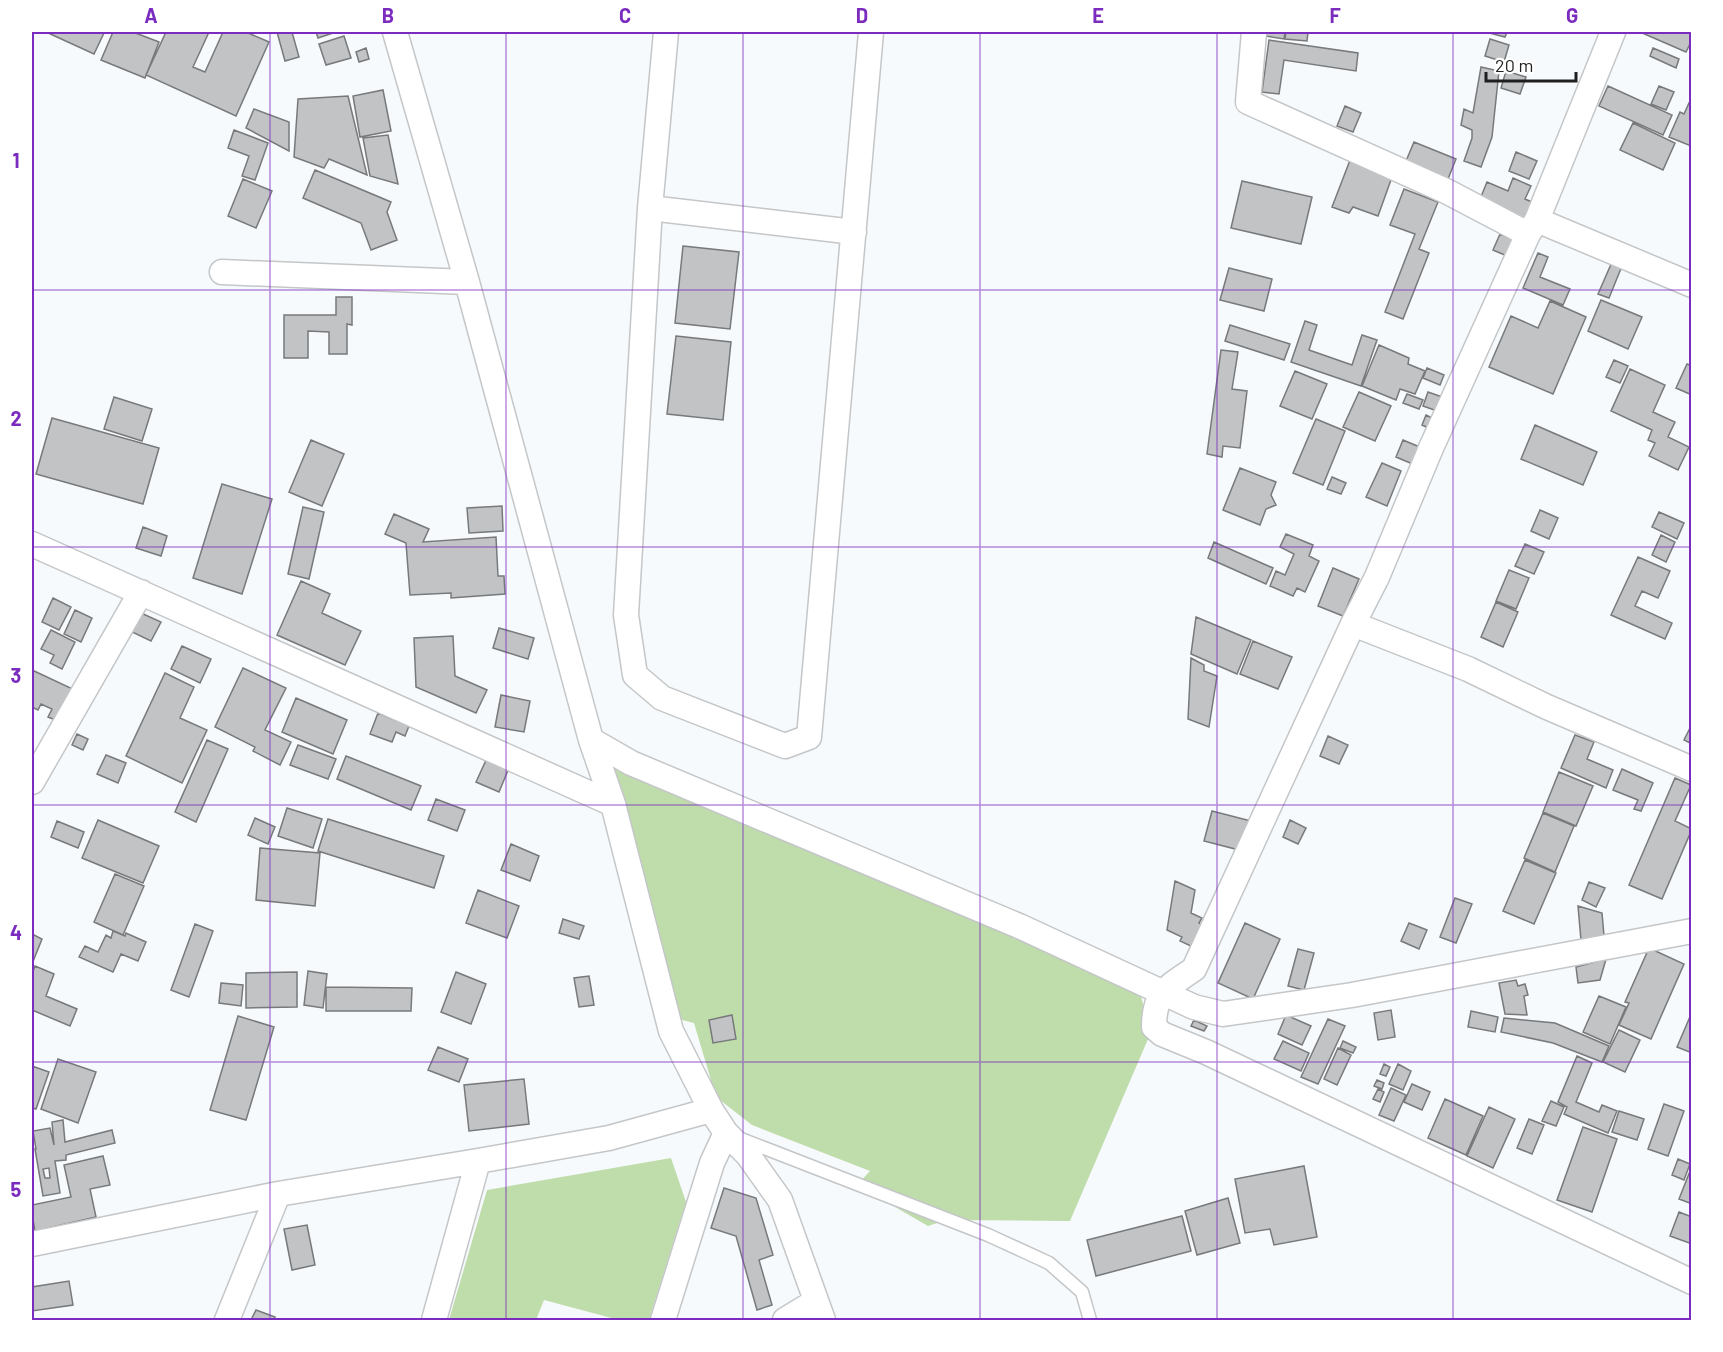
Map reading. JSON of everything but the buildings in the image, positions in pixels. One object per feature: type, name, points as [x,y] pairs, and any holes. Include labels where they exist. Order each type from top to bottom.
[{"type":"street","points":[[395,32],[467,282],[591,740],[613,804],[671,1031],[711,1110],[726,1133],[748,1155],[780,1200],[820,1311],[786,1320]]},
{"type":"street","points":[[666,32],[650,208],[626,615],[635,675],[662,698],[785,746],[809,737],[871,32]]},
{"type":"street","points":[[1254,32],[1248,102],[1532,227],[1692,285]]},
{"type":"street","points":[[1613,32],[1532,227],[1431,448],[1377,577],[1353,624],[1194,969],[1162,991],[1154,1013],[1154,1027],[1162,1034],[1206,1052],[1692,1282]]},
{"type":"street","points":[[650,208],[854,232]]},
{"type":"street","points":[[222,272],[467,282]]},
{"type":"street","points":[[32,544],[613,804]]},
{"type":"street","points":[[32,782],[141,592]]},
{"type":"street","points":[[1353,624],[1468,669],[1548,707],[1692,769]]},
{"type":"street","points":[[591,740],[631,763],[1019,926],[1194,1007],[1223,1014],[1352,995],[1692,931]]},
{"type":"street","points":[[32,1244],[278,1194],[609,1138],[711,1110]]},
{"type":"street","points":[[663,1320],[712,1163],[726,1133]]},
{"type":"street","points":[[434,1320],[478,1161]]},
{"type":"street","points":[[227,1320],[278,1194]]},
{"type":"lane","points":[[726,1133],[987,1236],[1049,1263],[1082,1292],[1090,1320]]},
{"type":"green space","points":[[615,769],[970,915],[1140,993],[1151,1032],[1070,1221],[946,1220],[928,1226],[857,1185],[870,1171],[752,1125],[716,1097],[694,1023],[674,1018],[627,811]]},
{"type":"green space","points":[[671,1158],[686,1202],[649,1320],[619,1320],[544,1300],[536,1320],[449,1320],[487,1190]]}]
